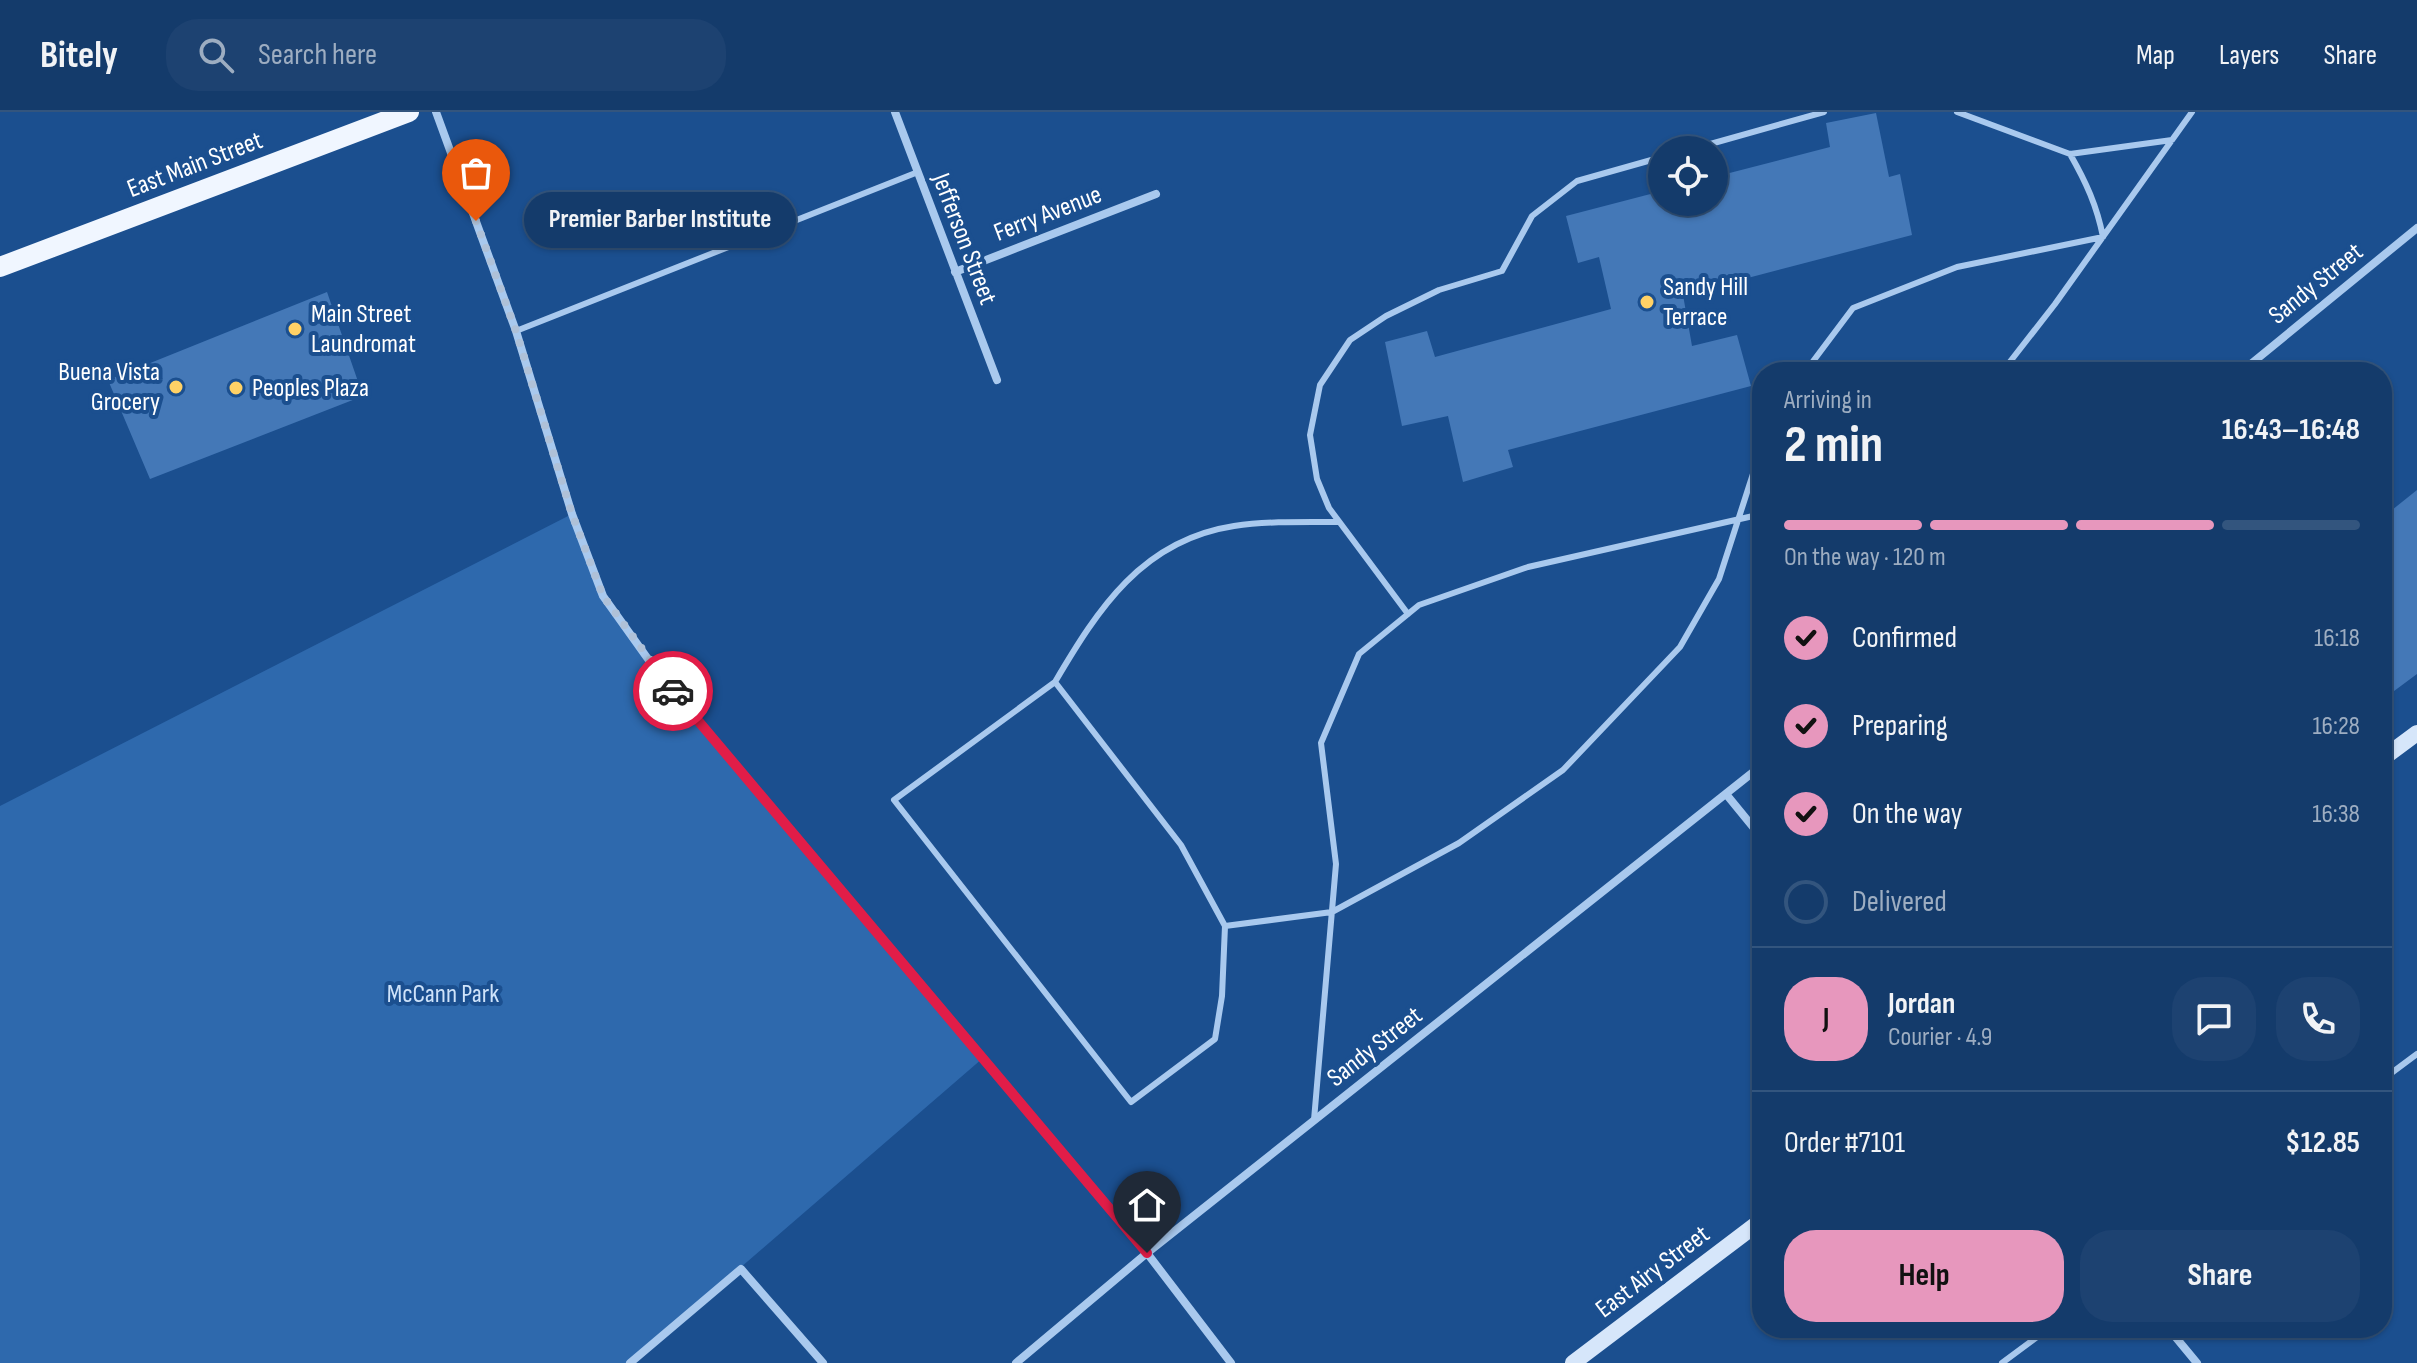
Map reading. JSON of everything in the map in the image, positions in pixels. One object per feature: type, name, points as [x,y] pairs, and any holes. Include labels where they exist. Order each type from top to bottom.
[{"type":"main road","name":"East Main Street","points":[[0,267],[409,112]]},
{"type":"main road","points":[[2392,752],[2417,733]]},
{"type":"main road","name":"East Airy Street","points":[[1573,1363],[1752,1228]]},
{"type":"street","points":[[436,112],[516,331],[572,514],[603,596],[658,673],[1147,1253],[1231,1363]]},
{"type":"street","name":"Jefferson Street","points":[[895,112],[997,380]]},
{"type":"street","name":"Ferry Avenue","points":[[955,272],[1156,194]]},
{"type":"street","name":"Sandy Street","points":[[2253,362],[2417,228]]},
{"type":"street","name":"Sandy Street","points":[[1016,1363],[1147,1253],[1752,773]]},
{"type":"street","points":[[1726,794],[1752,826]]},
{"type":"street","points":[[630,1363],[741,1269],[823,1363]]},
{"type":"street","points":[[2176,1338],[2197,1363]]},
{"type":"lane","points":[[1728,139],[1824,112]]},
{"type":"lane","points":[[1957,112],[2070,154],[2172,140]]},
{"type":"lane","points":[[2009,362],[2192,112]]},
{"type":"lane","points":[[2070,154],[2091,190],[2103,237]]},
{"type":"lane","points":[[1408,614],[1329,508],[1317,479],[1310,435],[1320,385],[1350,340],[1386,316],[1439,290],[1502,271],[1532,216],[1577,181],[1648,161]]},
{"type":"lane","points":[[516,331],[918,172]]},
{"type":"lane","points":[[1812,362],[1853,308],[1957,267],[2103,237]]},
{"type":"lane","points":[[1225,926],[1332,912],[1459,843],[1563,770],[1680,647],[1719,579],[1752,481]]},
{"type":"lane","points":[[1314,1121],[1336,864],[1321,743],[1359,654],[1419,605],[1528,567],[1752,516]]},
{"type":"lane","points":[[1055,682],[1181,845],[1225,926],[1222,996],[1215,1039],[1131,1102],[894,800],[1055,682],[1083,634],[1114,592],[1155,555],[1194,536],[1233,526],[1339,522]]},
{"type":"lane","points":[[2392,1073],[2417,1054]]},
{"type":"lane","points":[[2002,1363],[2036,1338]]},
{"type":"green space","name":"McCann Park","points":[[572,514],[603,596],[658,673],[983,1058],[630,1363],[0,1363],[0,806]]},
{"type":"building","name":"Sandy Hill Terrace","points":[[1876,113],[1889,177],[1900,174],[1912,235],[1683,295],[1692,346],[1737,335],[1751,386],[1508,450],[1513,467],[1463,482],[1448,416],[1402,426],[1385,342],[1427,331],[1435,357],[1611,309],[1599,257],[1578,263],[1566,216],[1648,195],[1648,216],[1728,216],[1728,173],[1830,147],[1826,123]]},
{"type":"building","name":"Peoples Plaza","points":[[327,292],[363,396],[150,479],[108,380]]},
{"type":"building","points":[[2417,490],[2417,674],[2392,693],[2392,510]]},
{"type":"way so far","points":[[476,221],[516,331],[572,514],[603,596],[673,691]]},
{"type":"place","name":"Premier Barber Institute","points":[[476,221]]},
{"type":"place","name":"Sandy Hill Terrace","points":[[1647,302]]},
{"type":"place","name":"Main Street Laundromat","points":[[295,329]]},
{"type":"place","name":"Buena Vista Grocery","points":[[176,387]]},
{"type":"place","name":"Peoples Plaza","points":[[236,388]]},
{"type":"route","points":[[673,691],[1147,1253]]}]
